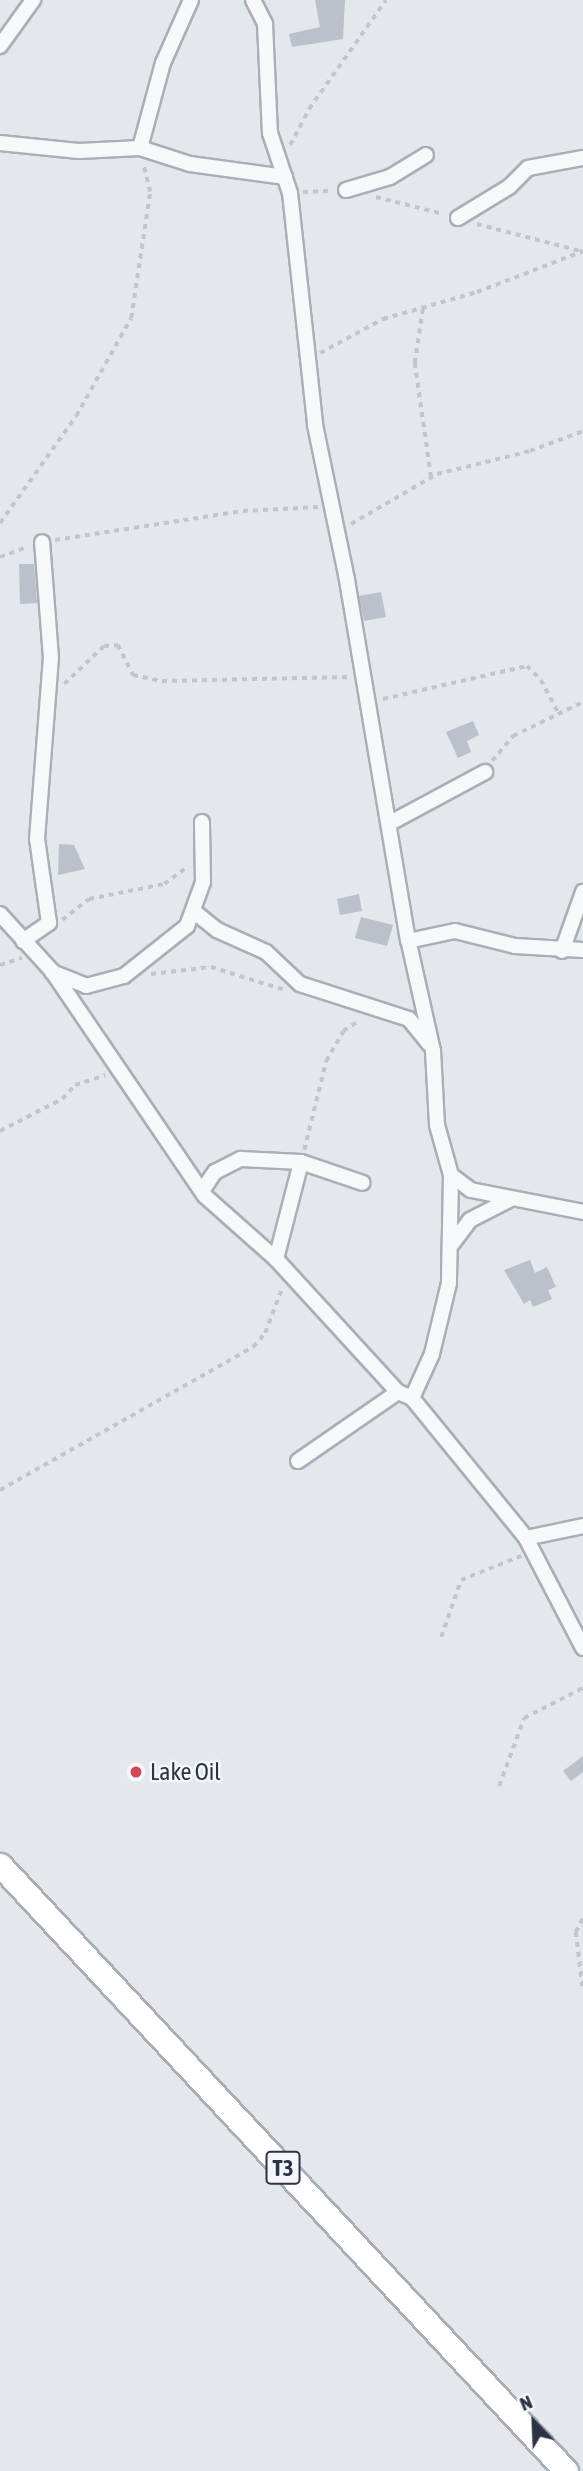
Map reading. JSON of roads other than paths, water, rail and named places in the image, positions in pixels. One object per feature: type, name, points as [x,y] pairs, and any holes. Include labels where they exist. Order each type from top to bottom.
[{"type":"highway","name":"T3","points":[[0,1866],[566,2471]]},
{"type":"street","points":[[0,46],[33,0]]},
{"type":"street","points":[[140,148],[163,63],[191,0]]},
{"type":"street","points":[[253,0],[265,24],[270,133],[290,193],[315,425],[390,823],[408,940],[433,1051],[437,1125],[451,1175],[452,1244],[441,1319],[405,1395],[298,1461]]},
{"type":"street","points":[[0,143],[79,151],[140,148],[180,162],[283,173]]},
{"type":"street","points":[[346,190],[390,177],[426,155]]},
{"type":"street","points":[[458,218],[509,187],[528,168],[583,158]]},
{"type":"street","points":[[23,941],[45,930],[49,908],[37,838],[48,700],[43,542]]},
{"type":"street","points":[[390,823],[485,772]]},
{"type":"street","points":[[52,971],[86,986],[124,976],[196,913],[203,855],[202,822]]},
{"type":"street","points":[[562,951],[583,892]]},
{"type":"street","points":[[196,913],[229,937],[266,952],[300,984],[322,994],[409,1019],[433,1051]]},
{"type":"street","points":[[0,914],[52,971],[201,1191],[276,1259],[405,1395],[527,1545],[583,1648]]},
{"type":"street","points":[[408,940],[455,931],[562,951],[583,950]]},
{"type":"street","points":[[201,1191],[215,1172],[240,1159],[302,1162],[363,1183]]},
{"type":"street","points":[[276,1259],[302,1162]]},
{"type":"street","points":[[451,1175],[471,1190],[583,1212]]},
{"type":"street","points":[[452,1244],[470,1220],[511,1199]]},
{"type":"street","points":[[527,1545],[583,1526]]},
{"type":"place","name":"Lake Oil","points":[[136,1772]]}]
